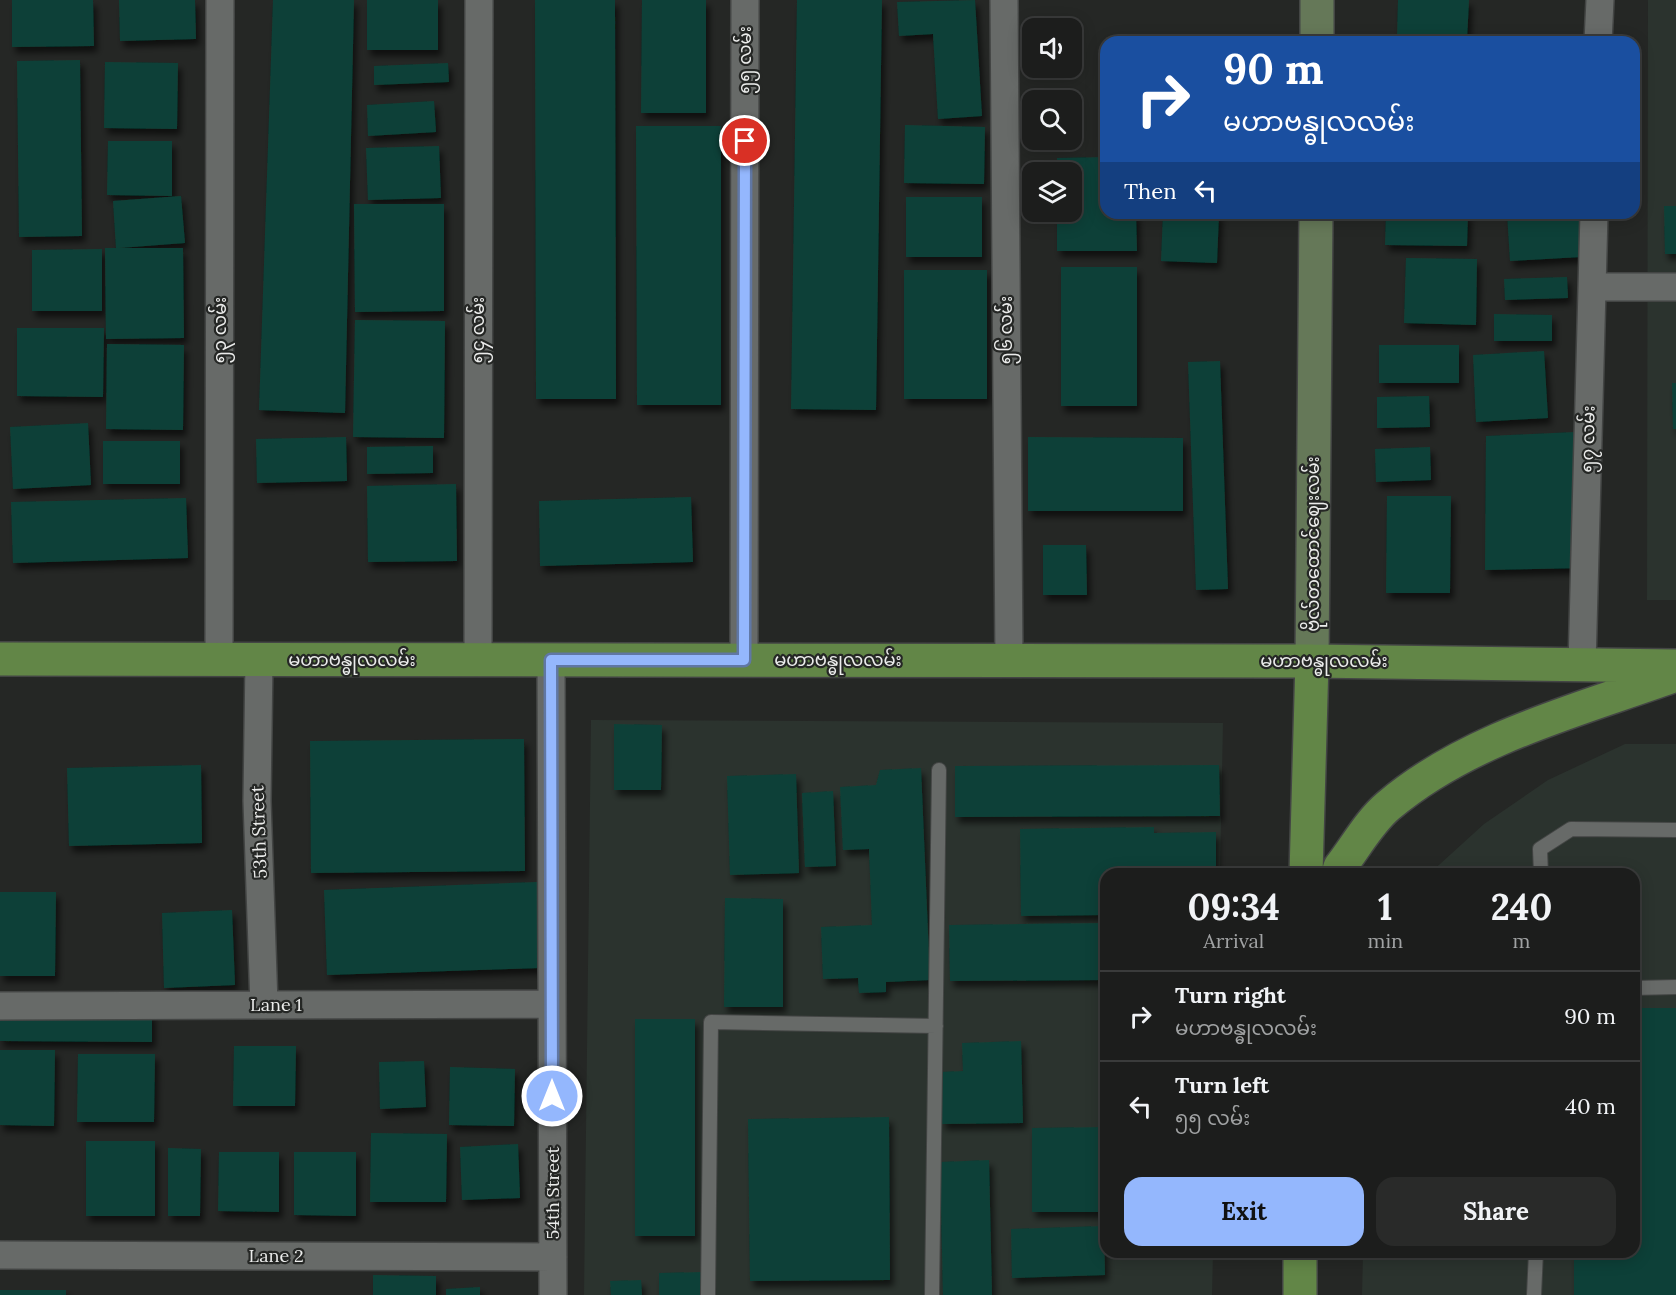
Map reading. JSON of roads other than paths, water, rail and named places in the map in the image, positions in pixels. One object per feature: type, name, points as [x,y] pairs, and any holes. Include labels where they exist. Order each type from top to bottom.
[{"type":"main road","points":[[1317,0],[1317,36]]},
{"type":"main road","name":"ဗိုလ်တထောင်ဈေးလမ်း","points":[[1305,868],[1312,661],[1316,219]]},
{"type":"main road","name":"မဟာဗန္ဓုလလမ်း","points":[[0,659],[1312,661],[1676,666]]},
{"type":"main road","points":[[1340,868],[1386,808],[1434,771],[1514,734],[1676,675]]},
{"type":"main road","points":[[1300,1258],[1300,1295]]},
{"type":"street","name":"၅၃ လမ်း","points":[[219,659],[220,0]]},
{"type":"street","name":"၅၄ လမ်း","points":[[478,660],[479,0]]},
{"type":"street","name":"၅၅ လမ်း","points":[[744,660],[745,0]]},
{"type":"street","name":"၅၆ လမ်း","points":[[1004,0],[1009,661]]},
{"type":"street","points":[[1599,36],[1600,0]]},
{"type":"street","name":"၅၇ လမ်း","points":[[1582,664],[1594,219]]},
{"type":"street","points":[[1592,287],[1676,287]]},
{"type":"street","name":"53th Street","points":[[260,660],[257,801],[264,1005]]},
{"type":"street","name":"54th Street","points":[[551,660],[553,1295]]},
{"type":"street","name":"Lane 1","points":[[0,1006],[552,1004]]},
{"type":"street","name":"Lane 2","points":[[0,1255],[553,1257]]},
{"type":"lane","points":[[932,1295],[939,770]]},
{"type":"lane","points":[[1541,868],[1540,849],[1571,829],[1676,830]]},
{"type":"lane","points":[[1640,987],[1676,987]]},
{"type":"lane","points":[[708,1295],[711,1022],[936,1026]]},
{"type":"lane","points":[[1534,1295],[1536,1258]]}]
